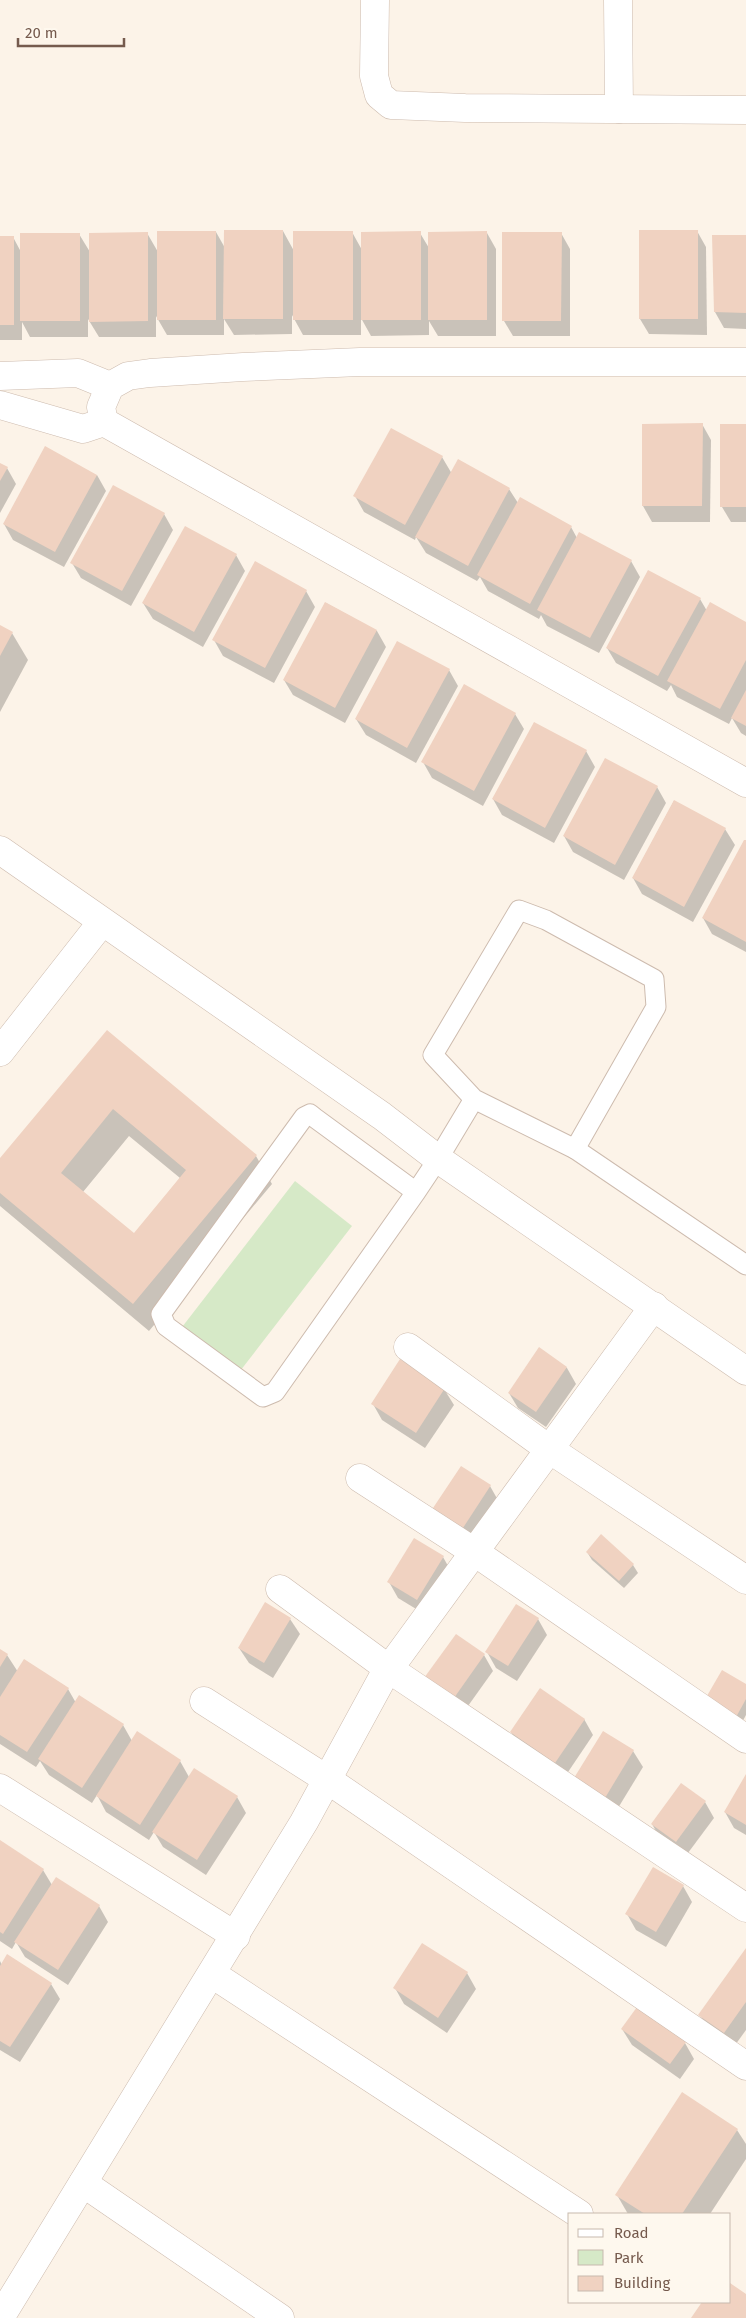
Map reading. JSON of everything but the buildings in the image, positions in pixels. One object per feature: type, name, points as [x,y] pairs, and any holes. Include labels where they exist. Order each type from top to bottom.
[{"type":"street","points":[[375,0],[374,76],[379,95],[391,105],[465,108],[746,110]]},
{"type":"street","points":[[618,0],[619,109]]},
{"type":"street","points":[[746,362],[360,362],[135,375],[128,376],[110,386],[100,408],[104,422],[746,783]]},
{"type":"street","points":[[0,376],[78,373],[110,386]]},
{"type":"street","points":[[0,405],[83,429],[104,422]]},
{"type":"street","points":[[0,850],[382,1116],[438,1159],[746,1371]]},
{"type":"street","points":[[0,1052],[102,922]]},
{"type":"street","points":[[0,2318],[236,1936],[328,1780],[389,1669],[473,1551],[654,1306]]},
{"type":"street","points":[[408,1347],[549,1449],[746,1580]]},
{"type":"street","points":[[360,1478],[473,1551],[746,1739]]},
{"type":"street","points":[[280,1589],[389,1669],[746,1908]]},
{"type":"street","points":[[204,1701],[328,1780],[746,2066]]},
{"type":"street","points":[[0,1788],[236,1936]]},
{"type":"street","points":[[212,1974],[578,2213]]},
{"type":"street","points":[[83,2183],[280,2318]]},
{"type":"lane","points":[[575,1150],[656,1007],[654,979],[546,920],[520,910],[433,1055],[474,1099],[575,1150],[746,1265]]},
{"type":"lane","points":[[416,1192],[310,1114],[304,1117],[161,1314],[166,1326],[263,1397],[275,1392],[416,1192],[474,1099]]},
{"type":"green space","points":[[295,1181],[352,1226],[237,1375],[179,1331]]}]
